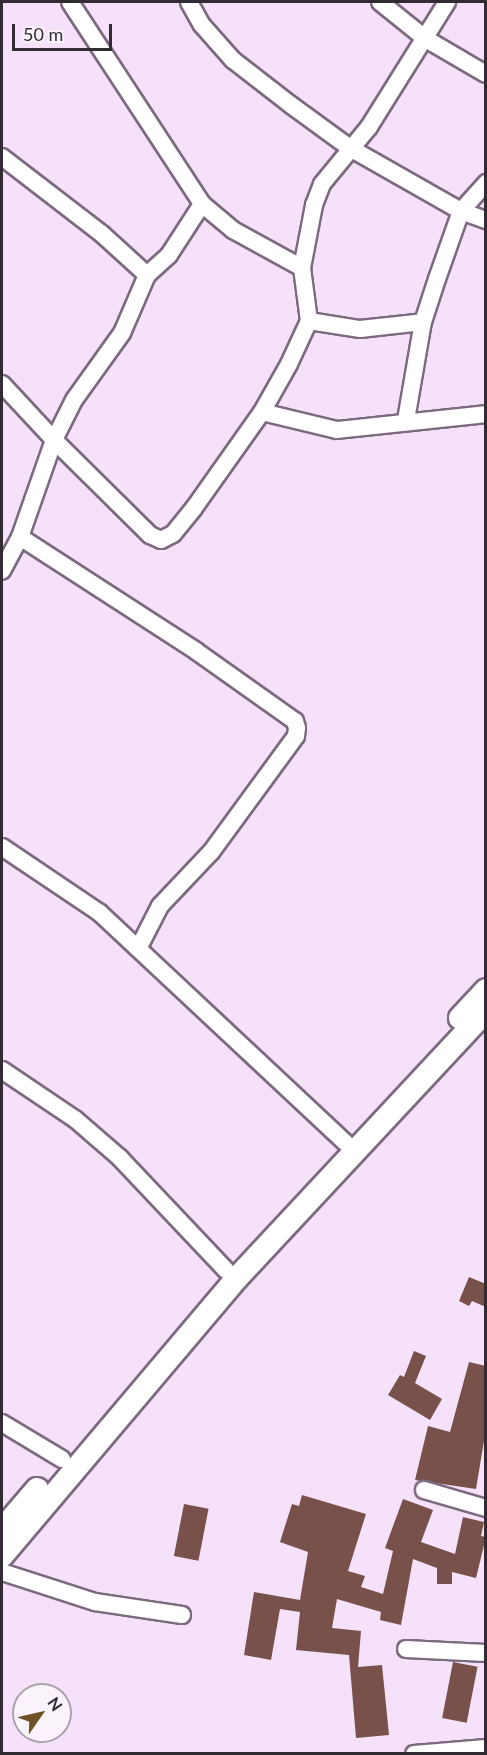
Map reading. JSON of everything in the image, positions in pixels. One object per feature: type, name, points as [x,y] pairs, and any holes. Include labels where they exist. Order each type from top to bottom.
[{"type":"main road","points":[[2,1530],[226,1270],[486,990]]},
{"type":"main road","points":[[2,1556],[236,1279],[486,1011]]},
{"type":"street","points":[[70,2],[202,204],[233,230],[302,268]]},
{"type":"street","points":[[189,2],[202,25],[233,60],[350,148],[461,211],[486,220]]},
{"type":"street","points":[[380,2],[426,39],[486,74]]},
{"type":"street","points":[[2,384],[54,440],[150,535],[161,540],[173,534],[262,412],[309,321],[302,268],[314,205],[322,184],[369,127],[447,2]]},
{"type":"street","points":[[2,157],[102,234],[147,275]]},
{"type":"street","points":[[406,420],[423,322],[461,211],[486,183]]},
{"type":"street","points":[[2,571],[20,537],[54,440],[74,399],[122,333],[147,275],[169,255],[202,204]]},
{"type":"street","points":[[309,321],[360,329],[423,322]]},
{"type":"street","points":[[262,412],[337,430],[406,420],[486,414]]},
{"type":"street","points":[[20,537],[196,651],[295,721],[296,736],[211,852],[160,906],[138,949]]},
{"type":"street","points":[[2,847],[100,913],[346,1143]]},
{"type":"street","points":[[2,1070],[75,1119],[120,1158],[226,1270]]},
{"type":"street","points":[[2,1423],[62,1460]]},
{"type":"street","points":[[424,1490],[486,1508]]},
{"type":"street","points":[[2,1572],[95,1602],[182,1615]]},
{"type":"street","points":[[406,1649],[486,1653]]},
{"type":"street","points":[[414,1754],[486,1748]]},
{"type":"building","points":[[469,1277],[486,1284],[486,1307],[472,1301],[469,1306],[459,1301]]},
{"type":"building","points":[[414,1351],[426,1356],[415,1383],[442,1399],[430,1420],[388,1395],[400,1375],[404,1377]]},
{"type":"building","points":[[469,1362],[486,1366],[486,1429],[476,1489],[415,1480],[428,1426],[450,1432]]},
{"type":"building","points":[[302,1495],[366,1514],[348,1571],[365,1576],[361,1587],[383,1594],[393,1551],[385,1548],[403,1499],[433,1510],[421,1542],[455,1554],[463,1517],[484,1522],[481,1536],[486,1537],[476,1578],[452,1572],[452,1584],[437,1584],[437,1568],[413,1559],[401,1625],[380,1620],[381,1612],[337,1599],[332,1628],[361,1631],[358,1667],[382,1665],[389,1735],[356,1738],[349,1655],[296,1650],[300,1612],[280,1609],[271,1660],[244,1655],[254,1592],[300,1600],[308,1552],[280,1542],[292,1504],[299,1506]]},
{"type":"building","points":[[184,1504],[209,1509],[198,1561],[174,1556]]},
{"type":"building","points":[[453,1662],[478,1667],[467,1723],[442,1718]]}]
